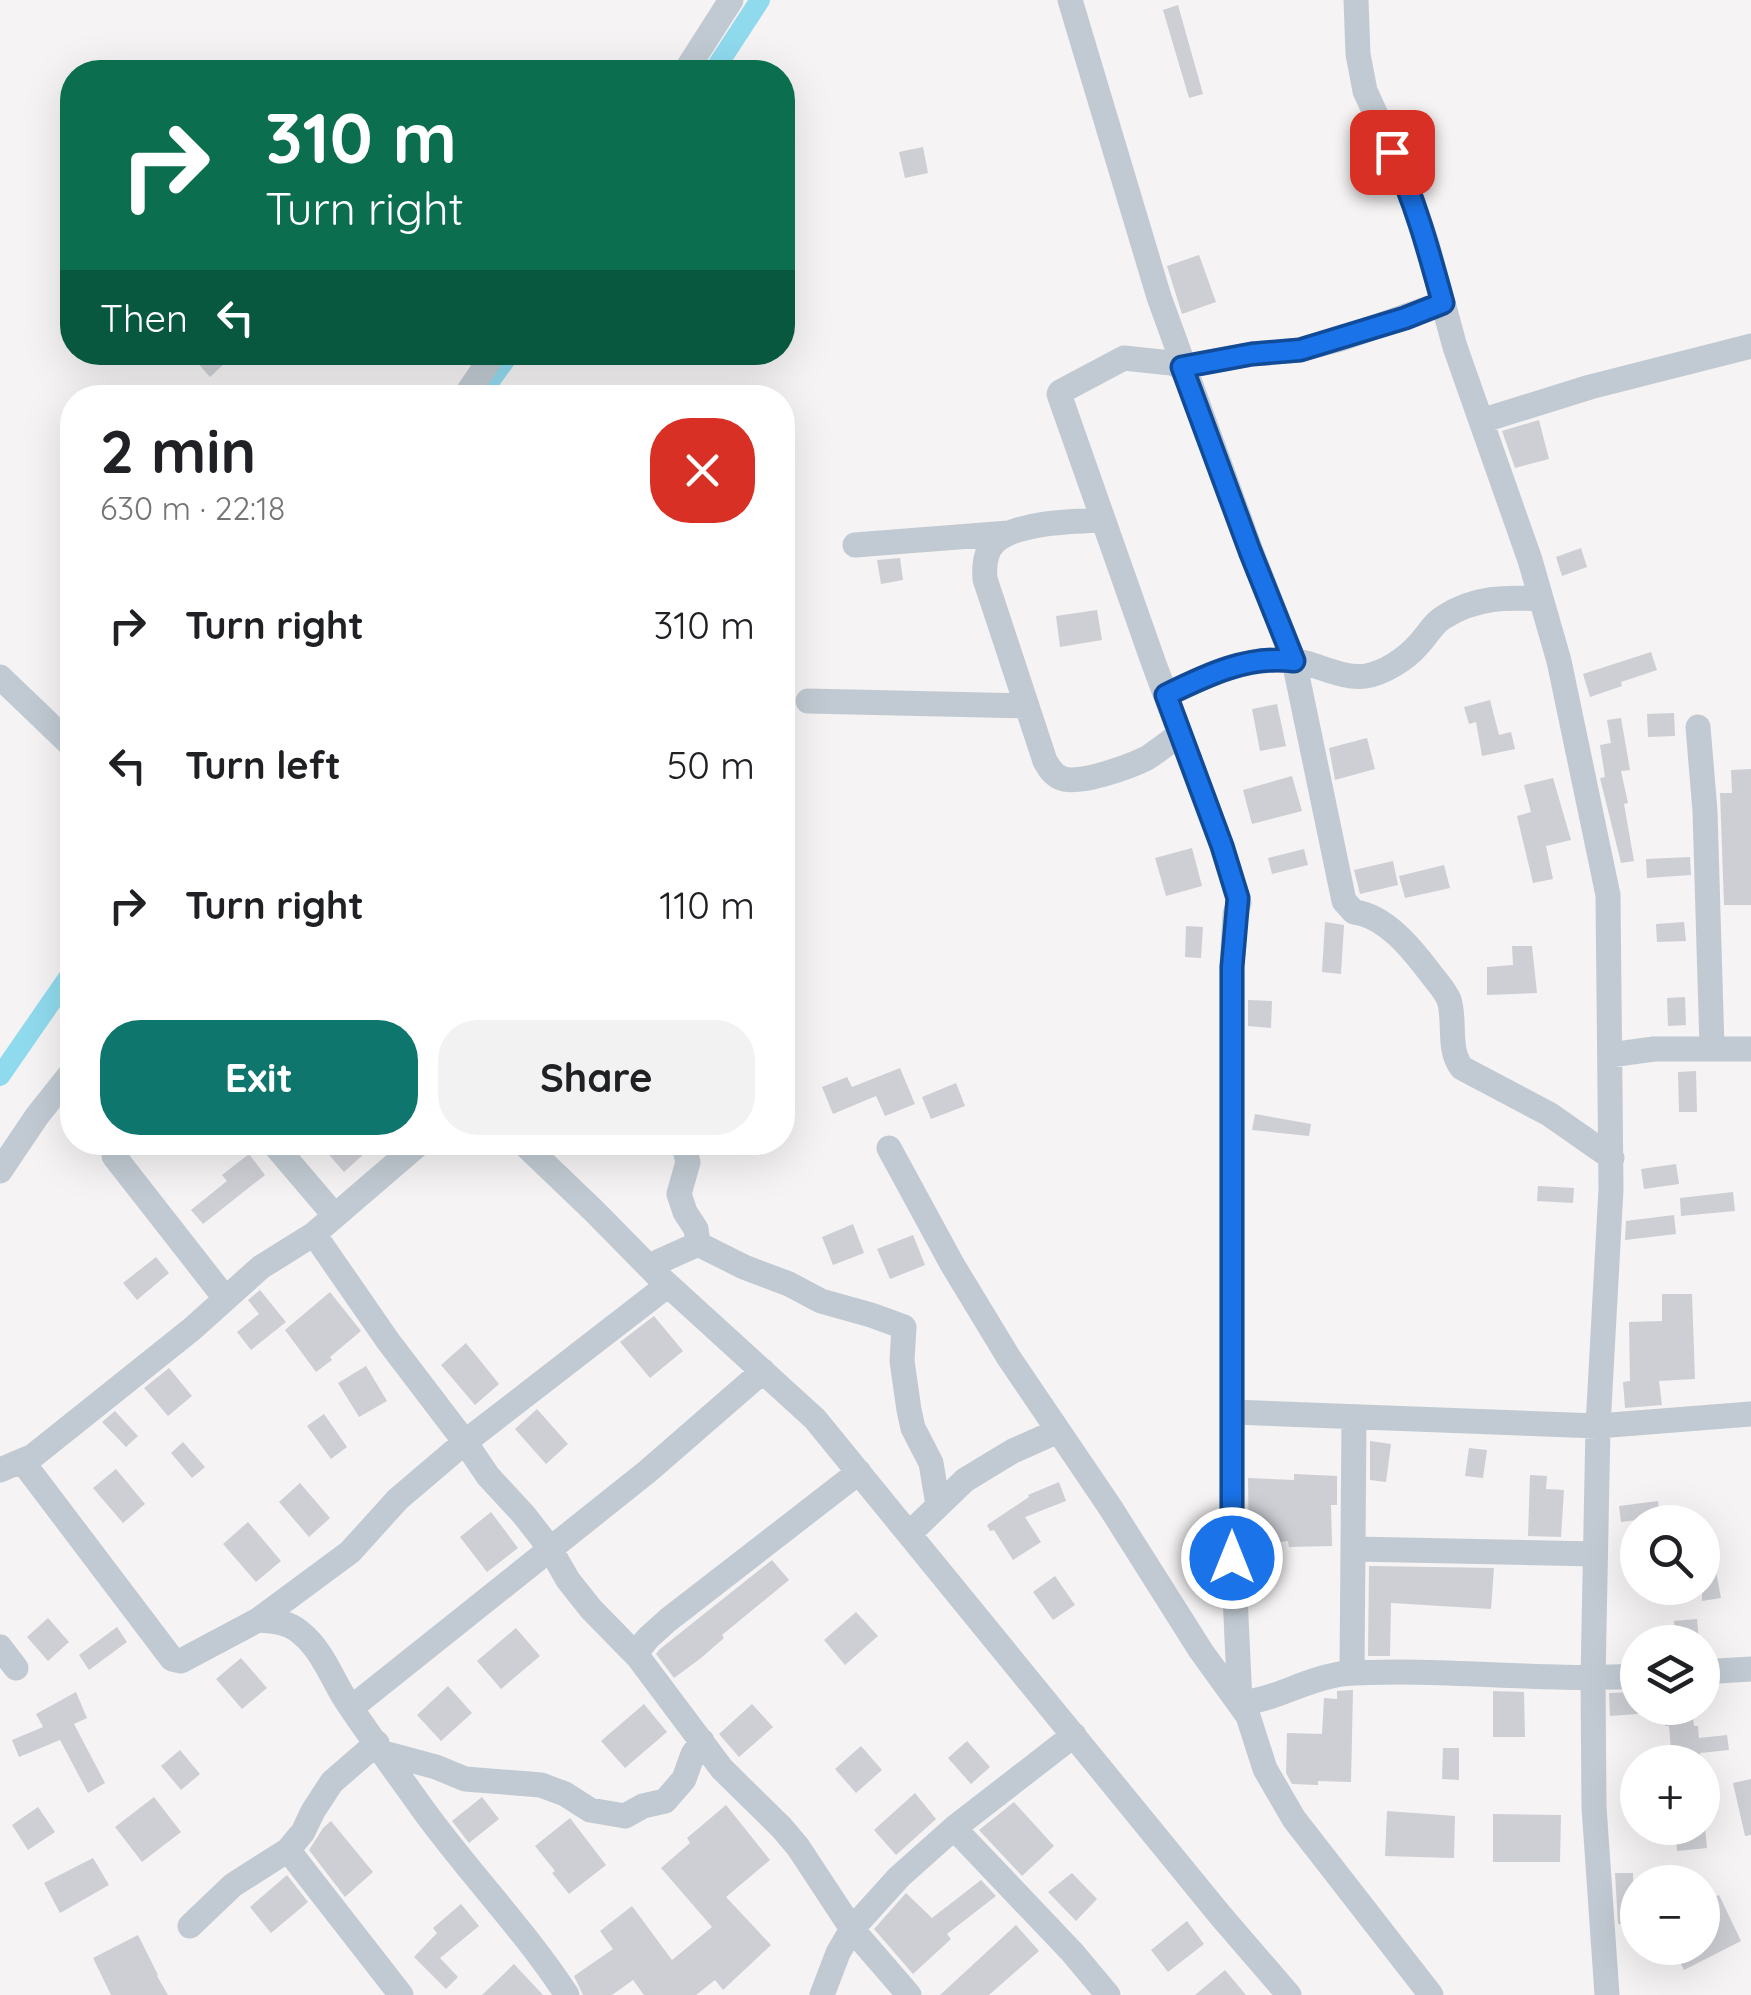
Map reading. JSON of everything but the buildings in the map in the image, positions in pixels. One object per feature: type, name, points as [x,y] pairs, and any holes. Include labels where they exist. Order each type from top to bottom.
[{"type":"street","points":[[694,60],[731,0]]},
{"type":"street","points":[[1070,0],[1141,243],[1182,367],[1294,661],[1338,879],[1348,908],[1366,914],[1402,938],[1444,992],[1450,1004],[1455,1056],[1462,1068],[1549,1114],[1612,1158]]},
{"type":"street","points":[[1356,0],[1358,54],[1365,91],[1404,176],[1530,560],[1558,661],[1606,881],[1612,1158],[1598,1426],[1593,1679],[1594,1807],[1607,1995]]},
{"type":"street","points":[[1240,1703],[1232,1558],[1232,967],[1238,903],[1222,846],[1059,398],[1060,392],[1124,358],[1171,362],[1182,367],[1300,350],[1443,303]]},
{"type":"street","points":[[1482,421],[1590,387],[1751,346]]},
{"type":"street","points":[[855,545],[1010,533],[1062,521],[1103,520]]},
{"type":"street","points":[[1010,533],[991,544],[984,579],[1050,770],[1068,780],[1088,778],[1148,757],[1180,734]]},
{"type":"street","points":[[1166,695],[1248,662],[1273,659],[1366,676],[1392,666],[1414,650],[1444,616],[1491,598],[1540,600]]},
{"type":"street","points":[[0,678],[60,735]]},
{"type":"street","points":[[808,701],[1027,706]]},
{"type":"street","points":[[1698,727],[1706,820],[1712,1048]]},
{"type":"street","points":[[1610,1055],[1654,1049],[1751,1049]]},
{"type":"street","points":[[0,1171],[60,1088]]},
{"type":"street","points":[[889,1148],[952,1264],[1010,1358],[1240,1703],[1251,1722],[1265,1768],[1305,1837],[1430,1995]]},
{"type":"street","points":[[283,1155],[335,1216]]},
{"type":"street","points":[[406,1155],[314,1234],[276,1256],[33,1456],[11,1466],[176,1662],[258,1620],[350,1552],[398,1499],[659,1276]]},
{"type":"street","points":[[535,1155],[659,1276],[815,1419],[1289,1995]]},
{"type":"street","points":[[686,1155],[679,1194],[696,1229],[698,1244]]},
{"type":"street","points":[[114,1156],[225,1298]]},
{"type":"street","points":[[314,1234],[388,1341],[494,1484],[524,1514],[580,1596],[635,1654],[732,1779],[798,1847],[852,1928],[909,1995]]},
{"type":"street","points":[[659,1276],[658,1262],[698,1244]]},
{"type":"street","points":[[698,1244],[820,1301],[904,1327],[902,1361],[909,1410],[913,1428],[931,1463],[938,1505]]},
{"type":"street","points":[[352,1708],[648,1470],[764,1370]]},
{"type":"street","points":[[1234,1412],[1598,1426],[1751,1414]]},
{"type":"street","points":[[1352,1673],[1354,1418]]},
{"type":"street","points":[[909,1534],[985,1466],[1058,1431]]},
{"type":"street","points":[[635,1654],[668,1620],[859,1472]]},
{"type":"street","points":[[1354,1549],[1595,1554]]},
{"type":"street","points":[[258,1620],[280,1622],[299,1631],[322,1658],[424,1810],[568,1995]]},
{"type":"street","points":[[0,1647],[16,1668]]},
{"type":"street","points":[[1720,1671],[1751,1669]]},
{"type":"street","points":[[1240,1703],[1262,1700],[1314,1679],[1352,1673],[1620,1677]]},
{"type":"street","points":[[822,1995],[852,1928],[899,1877],[954,1828],[1074,1735]]},
{"type":"street","points":[[380,1748],[465,1779],[541,1785],[590,1810],[625,1816],[643,1806],[666,1801],[684,1779],[692,1754],[702,1741]]},
{"type":"street","points":[[190,1926],[233,1885],[288,1850],[332,1782],[380,1748]]},
{"type":"street","points":[[954,1828],[1108,1995]]},
{"type":"street","points":[[288,1850],[401,1995]]},
{"type":"waterway","points":[[721,60],[760,0]]},
{"type":"waterway","points":[[487,385],[502,365]]},
{"type":"waterway","points":[[0,1076],[60,989]]},
{"type":"route","points":[[1232,1558],[1232,967],[1238,903],[1222,846],[1166,695],[1248,662],[1294,661],[1182,367],[1300,350],[1443,303],[1404,176],[1392,152]]}]
